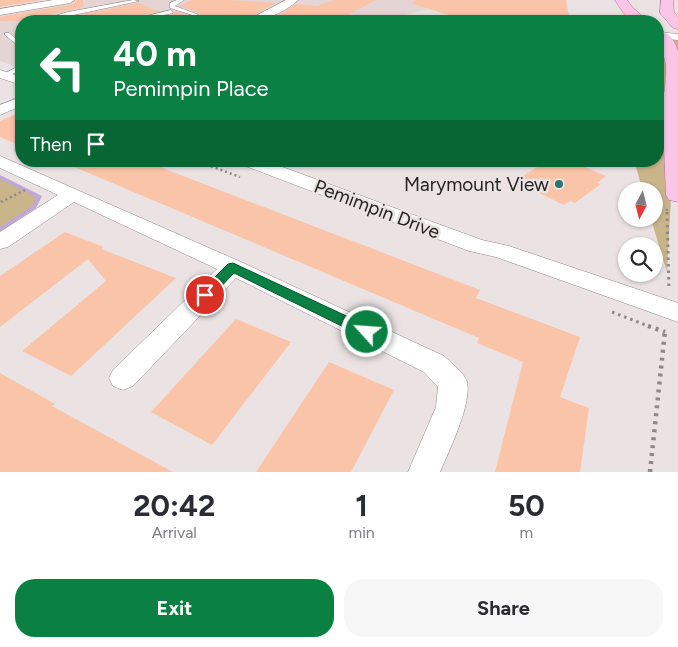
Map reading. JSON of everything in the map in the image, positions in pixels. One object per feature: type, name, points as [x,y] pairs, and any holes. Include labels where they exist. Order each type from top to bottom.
[{"type":"main road","points":[[621,0],[628,11],[635,15]]},
{"type":"main road","points":[[664,24],[667,13],[667,0]]},
{"type":"main road","points":[[664,35],[674,65],[674,89],[668,120],[675,148],[678,195]]},
{"type":"street","points":[[0,12],[46,2],[70,0]]},
{"type":"street","points":[[264,15],[292,0]]},
{"type":"street","points":[[0,110],[15,104]]},
{"type":"street","points":[[0,160],[233,267],[434,364],[453,383],[451,407],[424,472]]},
{"type":"street","name":"Pemimpin Drive","points":[[265,167],[678,324]]},
{"type":"street","points":[[0,242],[73,194]]},
{"type":"street","name":"Pemimpin Drive","points":[[499,255],[678,312]]},
{"type":"street","points":[[124,378],[233,267]]},
{"type":"lane","points":[[181,0],[172,4],[172,6],[194,15]]},
{"type":"lane","points":[[64,15],[136,1]]},
{"type":"lane","points":[[46,2],[68,14]]},
{"type":"lane","points":[[157,15],[171,12]]},
{"type":"lane","points":[[7,34],[15,41]]},
{"type":"path","points":[[0,202],[14,196]]},
{"type":"shaded area","points":[[86,0],[466,0],[405,15],[15,15],[15,67],[0,61],[0,15]]},
{"type":"shaded area","points":[[664,39],[678,40],[678,195],[671,199],[667,272],[663,259],[663,237],[656,237],[654,228],[663,227],[663,182],[640,182],[636,167],[664,167],[664,50],[668,45]]},
{"type":"shaded area","points":[[0,177],[39,196],[34,207],[0,230]]},
{"type":"building","points":[[0,0],[42,0],[0,7]]},
{"type":"building","points":[[77,0],[83,0],[83,7],[50,15],[15,15],[15,21],[0,21],[0,17],[70,5]]},
{"type":"building","points":[[192,0],[276,3],[255,15],[200,15],[200,13],[179,6]]},
{"type":"building","points":[[334,0],[376,0],[348,15],[278,15],[296,4],[317,6]]},
{"type":"building","points":[[414,0],[566,0],[569,15],[449,15],[413,4]]},
{"type":"building","points":[[138,3],[159,11],[143,15],[85,14]]},
{"type":"building","points":[[174,11],[187,15],[173,15]]},
{"type":"building","points":[[15,115],[15,143],[0,137],[0,121]]},
{"type":"building","points":[[74,167],[160,167],[480,290],[476,298],[580,337],[560,397],[589,408],[580,472],[495,472],[523,362],[477,343],[479,338]]},
{"type":"building","name":"Marymount View","points":[[537,167],[584,167],[606,176],[597,183],[601,184],[575,203],[570,201],[564,205],[515,181]]},
{"type":"building","points":[[65,232],[104,247],[101,249],[176,278],[71,376],[22,351],[106,281],[88,259],[0,327],[0,276]]},
{"type":"building","points":[[236,319],[291,342],[212,445],[151,412]]},
{"type":"building","points":[[329,362],[394,390],[351,472],[256,472]]},
{"type":"building","points":[[0,373],[55,404],[52,406],[173,472],[0,472]]},
{"type":"waterway","points":[[0,177],[39,196],[34,207],[0,230]]},
{"type":"place","name":"Marymount View","points":[[559,184]]},
{"type":"route","points":[[205,295],[233,267],[367,332]]}]
